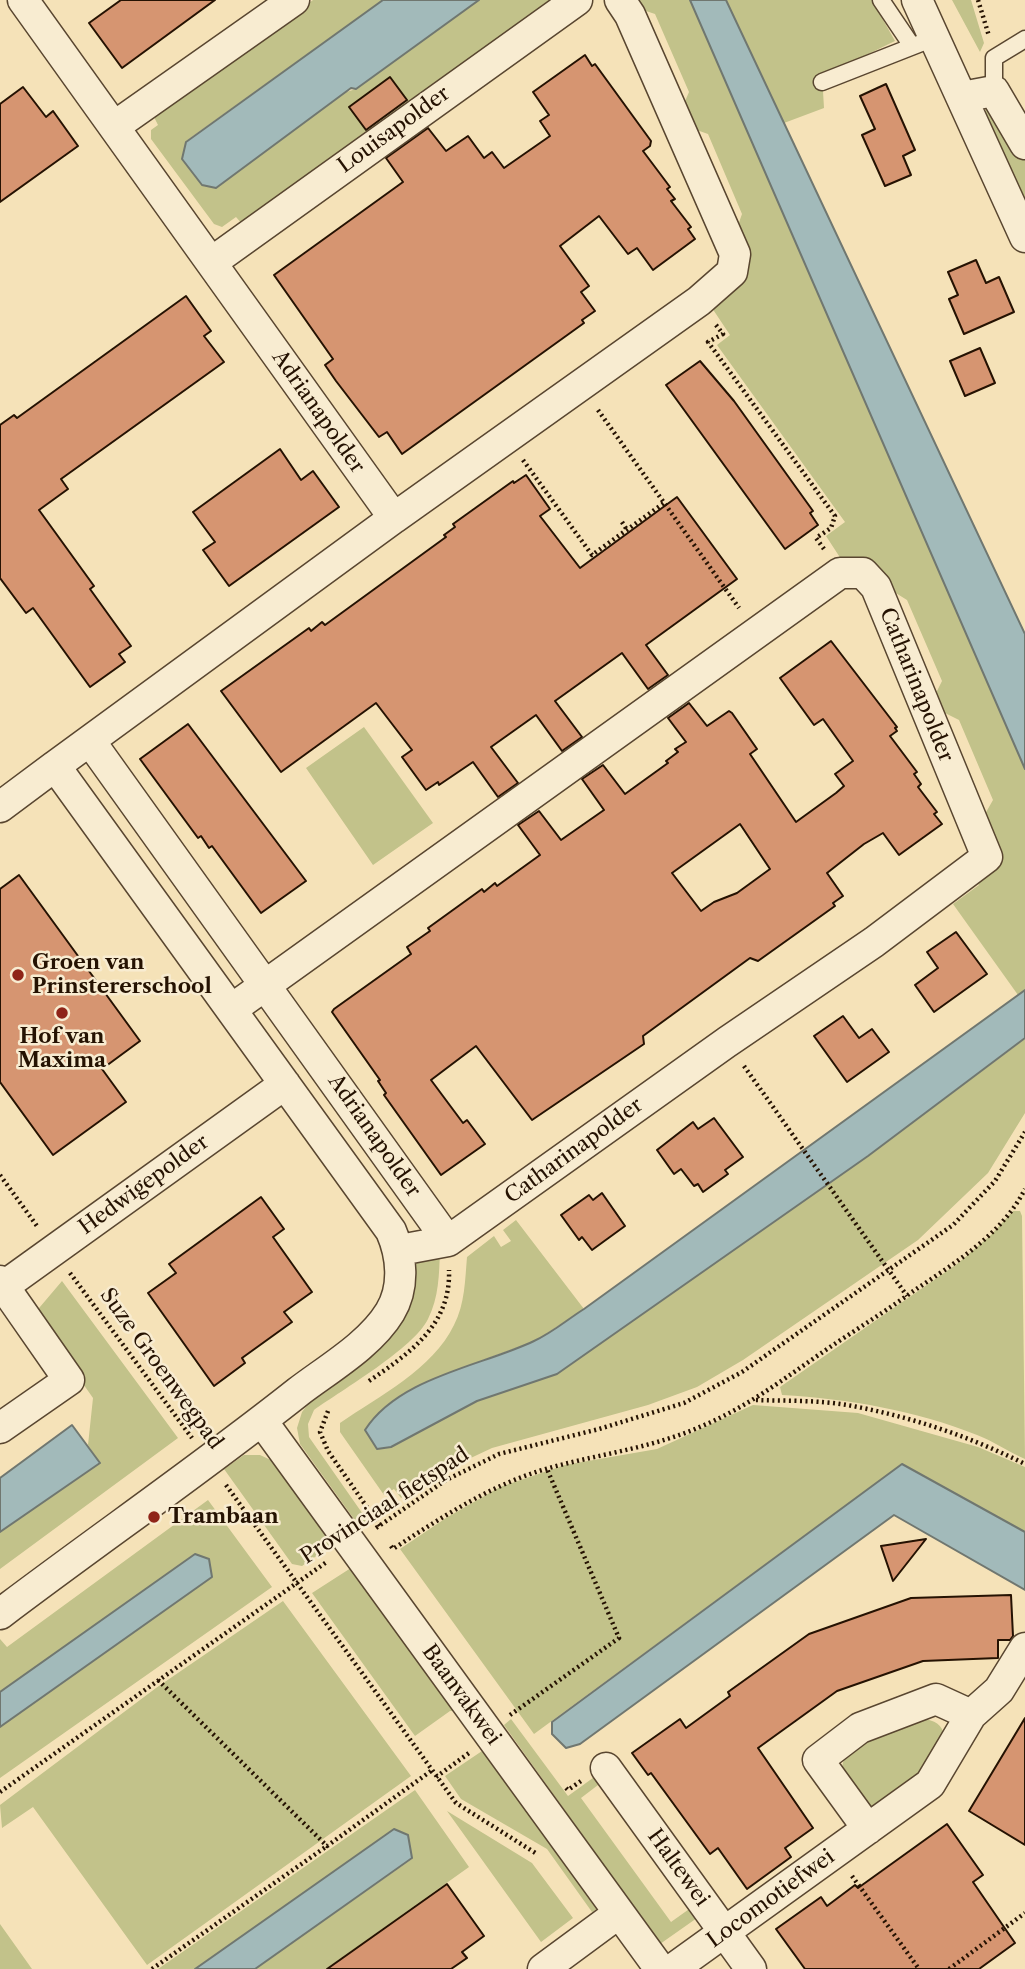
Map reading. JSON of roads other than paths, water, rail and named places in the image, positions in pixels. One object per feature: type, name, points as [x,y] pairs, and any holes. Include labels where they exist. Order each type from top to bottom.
[{"type":"street","name":"Adrianapolder","points":[[23,0],[394,518]]},
{"type":"street","points":[[115,126],[294,0]]},
{"type":"street","name":"Louisapolder","points":[[212,262],[577,0]]},
{"type":"street","points":[[0,807],[394,518],[509,439],[699,301],[732,272],[735,254],[620,0]]},
{"type":"street","points":[[917,0],[923,42],[962,97],[1025,237]]},
{"type":"street","points":[[962,97],[994,91],[1025,144]]},
{"type":"street","name":"Catharinapolder","points":[[267,984],[840,573],[863,573],[876,587],[987,857],[874,942],[727,1042],[448,1241],[400,1250]]},
{"type":"street","name":"Adrianapolder","points":[[90,741],[267,984],[448,1241]]},
{"type":"street","name":"Adrianapolder","points":[[0,1614],[262,1421],[371,1335],[390,1312],[400,1286],[400,1250],[391,1231],[55,766]]},
{"type":"street","points":[[232,1009],[267,984]]},
{"type":"street","name":"Hedwigepolder","points":[[0,1428],[69,1380],[2,1284],[285,1084]]},
{"type":"street","name":"Baanvakwei","points":[[262,1421],[351,1545],[497,1726],[619,1913],[660,1969]]},
{"type":"street","name":"Locomotiefwei","points":[[673,1969],[930,1784],[971,1715],[999,1690],[1025,1648]]},
{"type":"street","points":[[868,1829],[818,1760],[860,1728],[936,1699],[971,1715]]},
{"type":"street","name":"Haltewei","points":[[606,1768],[751,1969]]},
{"type":"street","points":[[552,1966],[619,1913]]},
{"type":"lane","points":[[822,82],[923,42],[881,0]]},
{"type":"lane","points":[[994,91],[994,58],[1025,39]]},
{"type":"water","points":[[383,0],[479,0],[356,89],[351,88],[216,188],[202,185],[182,159],[186,142]]},
{"type":"water","points":[[690,0],[726,0],[1025,634],[1025,769]]},
{"type":"water","points":[[1025,990],[1025,1038],[868,1156],[557,1374],[477,1401],[391,1447],[377,1449],[365,1430],[380,1412],[398,1397],[443,1375],[513,1350],[554,1330]]},
{"type":"water","points":[[72,1425],[100,1463],[0,1532],[0,1478]]},
{"type":"water","points":[[902,1464],[1025,1532],[1025,1590],[894,1515],[580,1744],[566,1748],[552,1734],[552,1722]]},
{"type":"water","points":[[195,1554],[209,1559],[212,1577],[0,1727],[0,1692]]},
{"type":"water","points":[[394,1829],[408,1835],[412,1858],[255,1969],[195,1969]]},
{"type":"place","name":"Groen van Prinstererschool","points":[[18,975]]},
{"type":"place","name":"Hof van Maxima","points":[[62,1013]]},
{"type":"place","name":"Trambaan","points":[[154,1517]]}]
